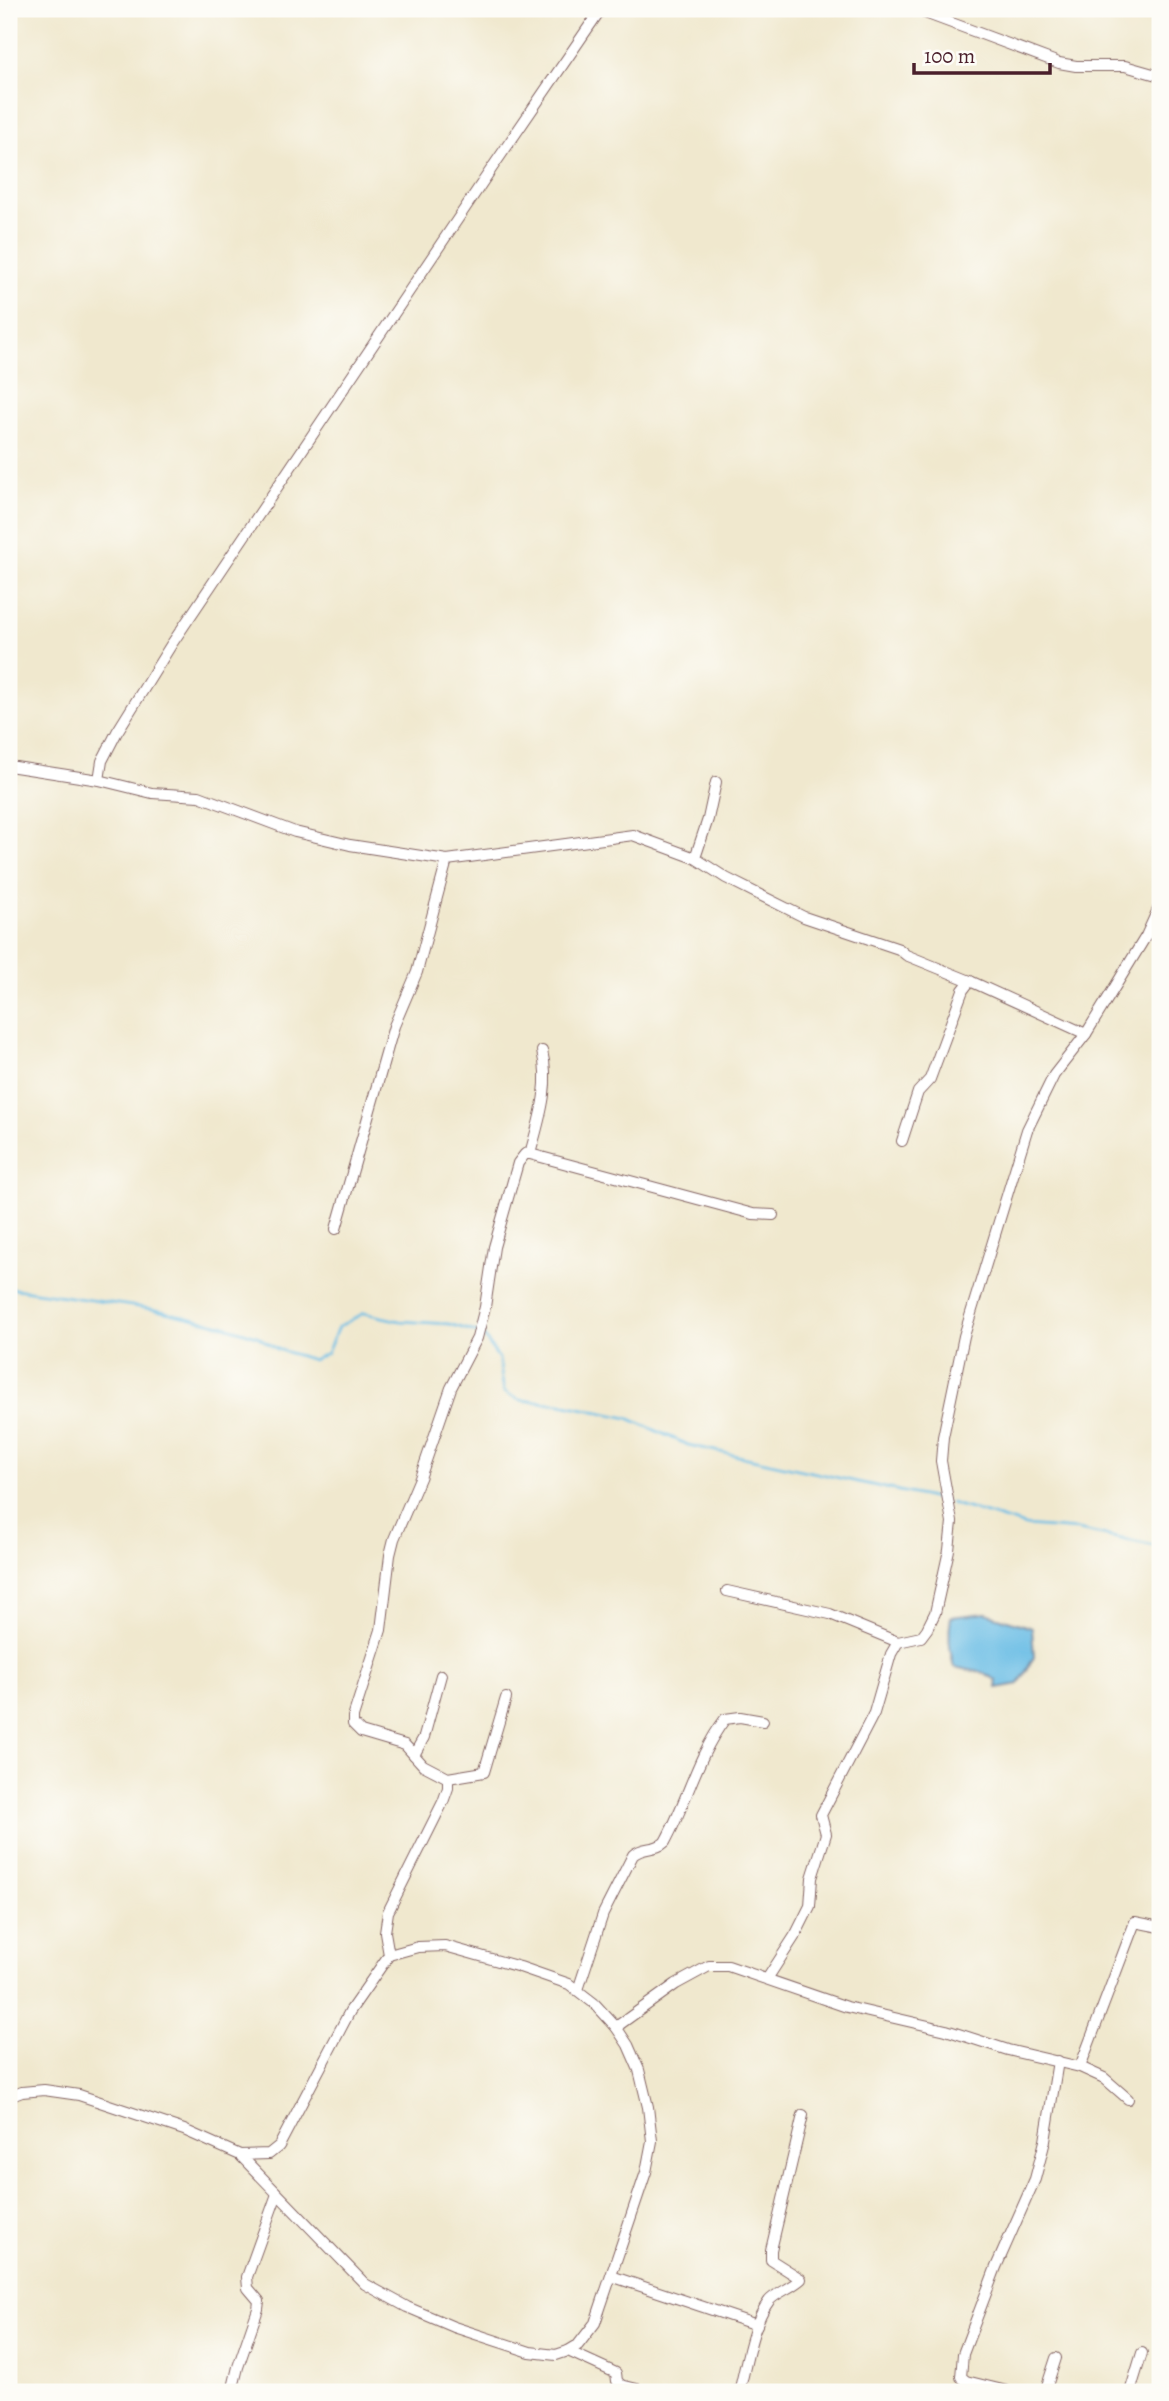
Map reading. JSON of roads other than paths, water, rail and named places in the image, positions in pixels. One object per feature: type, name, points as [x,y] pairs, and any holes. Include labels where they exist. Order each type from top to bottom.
[{"type":"street","points":[[99,780],[102,761],[117,732],[171,645],[601,9]]},
{"type":"street","points":[[914,9],[1059,63],[1076,66],[1125,66],[1160,76]]},
{"type":"street","points":[[9,766],[99,780],[152,793],[199,796],[295,832],[351,845],[447,860],[634,835],[695,858],[726,878],[804,917],[899,949],[906,955],[1086,1034]]},
{"type":"street","points":[[695,858],[708,819],[716,782]]},
{"type":"street","points":[[336,1229],[394,1026],[417,972],[447,860]]},
{"type":"street","points":[[727,1591],[830,1615],[898,1642],[920,1637],[927,1629],[934,1613],[949,1550],[952,1522],[942,1461],[943,1437],[964,1336],[1009,1181],[1027,1130],[1054,1075],[1086,1034],[1146,936],[1160,905]]},
{"type":"street","points":[[902,1141],[918,1092],[930,1079],[963,990],[970,981]]},
{"type":"street","points":[[530,1154],[546,1082],[542,1051]]},
{"type":"street","points":[[506,1698],[484,1772],[447,1778],[423,1765],[405,1745],[361,1732],[353,1724],[381,1629],[394,1539],[420,1478],[451,1388],[477,1338],[485,1307],[494,1247],[518,1163],[525,1154],[530,1154],[753,1214],[773,1215]]},
{"type":"street","points":[[767,1979],[796,1934],[810,1906],[812,1878],[826,1834],[821,1815],[874,1713],[891,1654],[898,1642]]},
{"type":"street","points":[[414,1755],[424,1737],[441,1675]]},
{"type":"street","points":[[578,1990],[603,1914],[633,1855],[642,1849],[660,1846],[664,1842],[704,1752],[718,1728],[725,1719],[740,1717],[763,1721]]},
{"type":"street","points":[[389,1955],[385,1932],[388,1912],[443,1802],[448,1788],[447,1778]]},
{"type":"street","points":[[1080,2067],[1135,1922],[1160,1927]]},
{"type":"street","points":[[9,2097],[22,2092],[44,2090],[79,2095],[184,2130],[240,2155],[365,2284],[407,2307],[454,2327],[530,2352],[556,2355],[578,2345],[595,2323],[646,2172],[652,2141],[648,2107],[639,2070],[616,2027],[595,2004],[569,1984],[444,1946],[418,1947],[389,1955],[350,2011],[279,2146],[269,2154],[240,2155]]},
{"type":"street","points":[[616,2027],[676,1984],[709,1966],[728,1966],[847,2007],[946,2030],[1008,2050],[1080,2067],[1104,2078],[1128,2099]]},
{"type":"street","points":[[1011,2392],[966,2381],[961,2377],[963,2354],[996,2267],[1035,2179],[1047,2131],[1058,2061]]},
{"type":"street","points":[[739,2392],[757,2325],[770,2299],[792,2287],[800,2279],[771,2259],[771,2250],[803,2115]]},
{"type":"street","points":[[232,2392],[259,2301],[248,2288],[247,2277],[277,2194]]},
{"type":"street","points":[[611,2276],[757,2325]]},
{"type":"street","points":[[568,2351],[616,2372],[617,2381],[621,2385],[645,2391]]},
{"type":"street","points":[[1130,2392],[1142,2353]]},
{"type":"street","points":[[1049,2391],[1056,2358]]},
{"type":"water","points":[[986,1613],[1032,1628],[1034,1657],[1019,1684],[997,1688],[996,1680],[984,1673],[954,1667],[950,1642],[951,1617]]},
{"type":"waterway","points":[[9,1288],[152,1309],[222,1325],[257,1336],[277,1349],[313,1360],[327,1353],[338,1327],[364,1313],[400,1321],[449,1324],[482,1334],[499,1359],[504,1392],[520,1400],[561,1404],[628,1418],[688,1445],[945,1501]]},
{"type":"waterway","points":[[951,1503],[1025,1526],[1078,1530],[1160,1547]]}]
